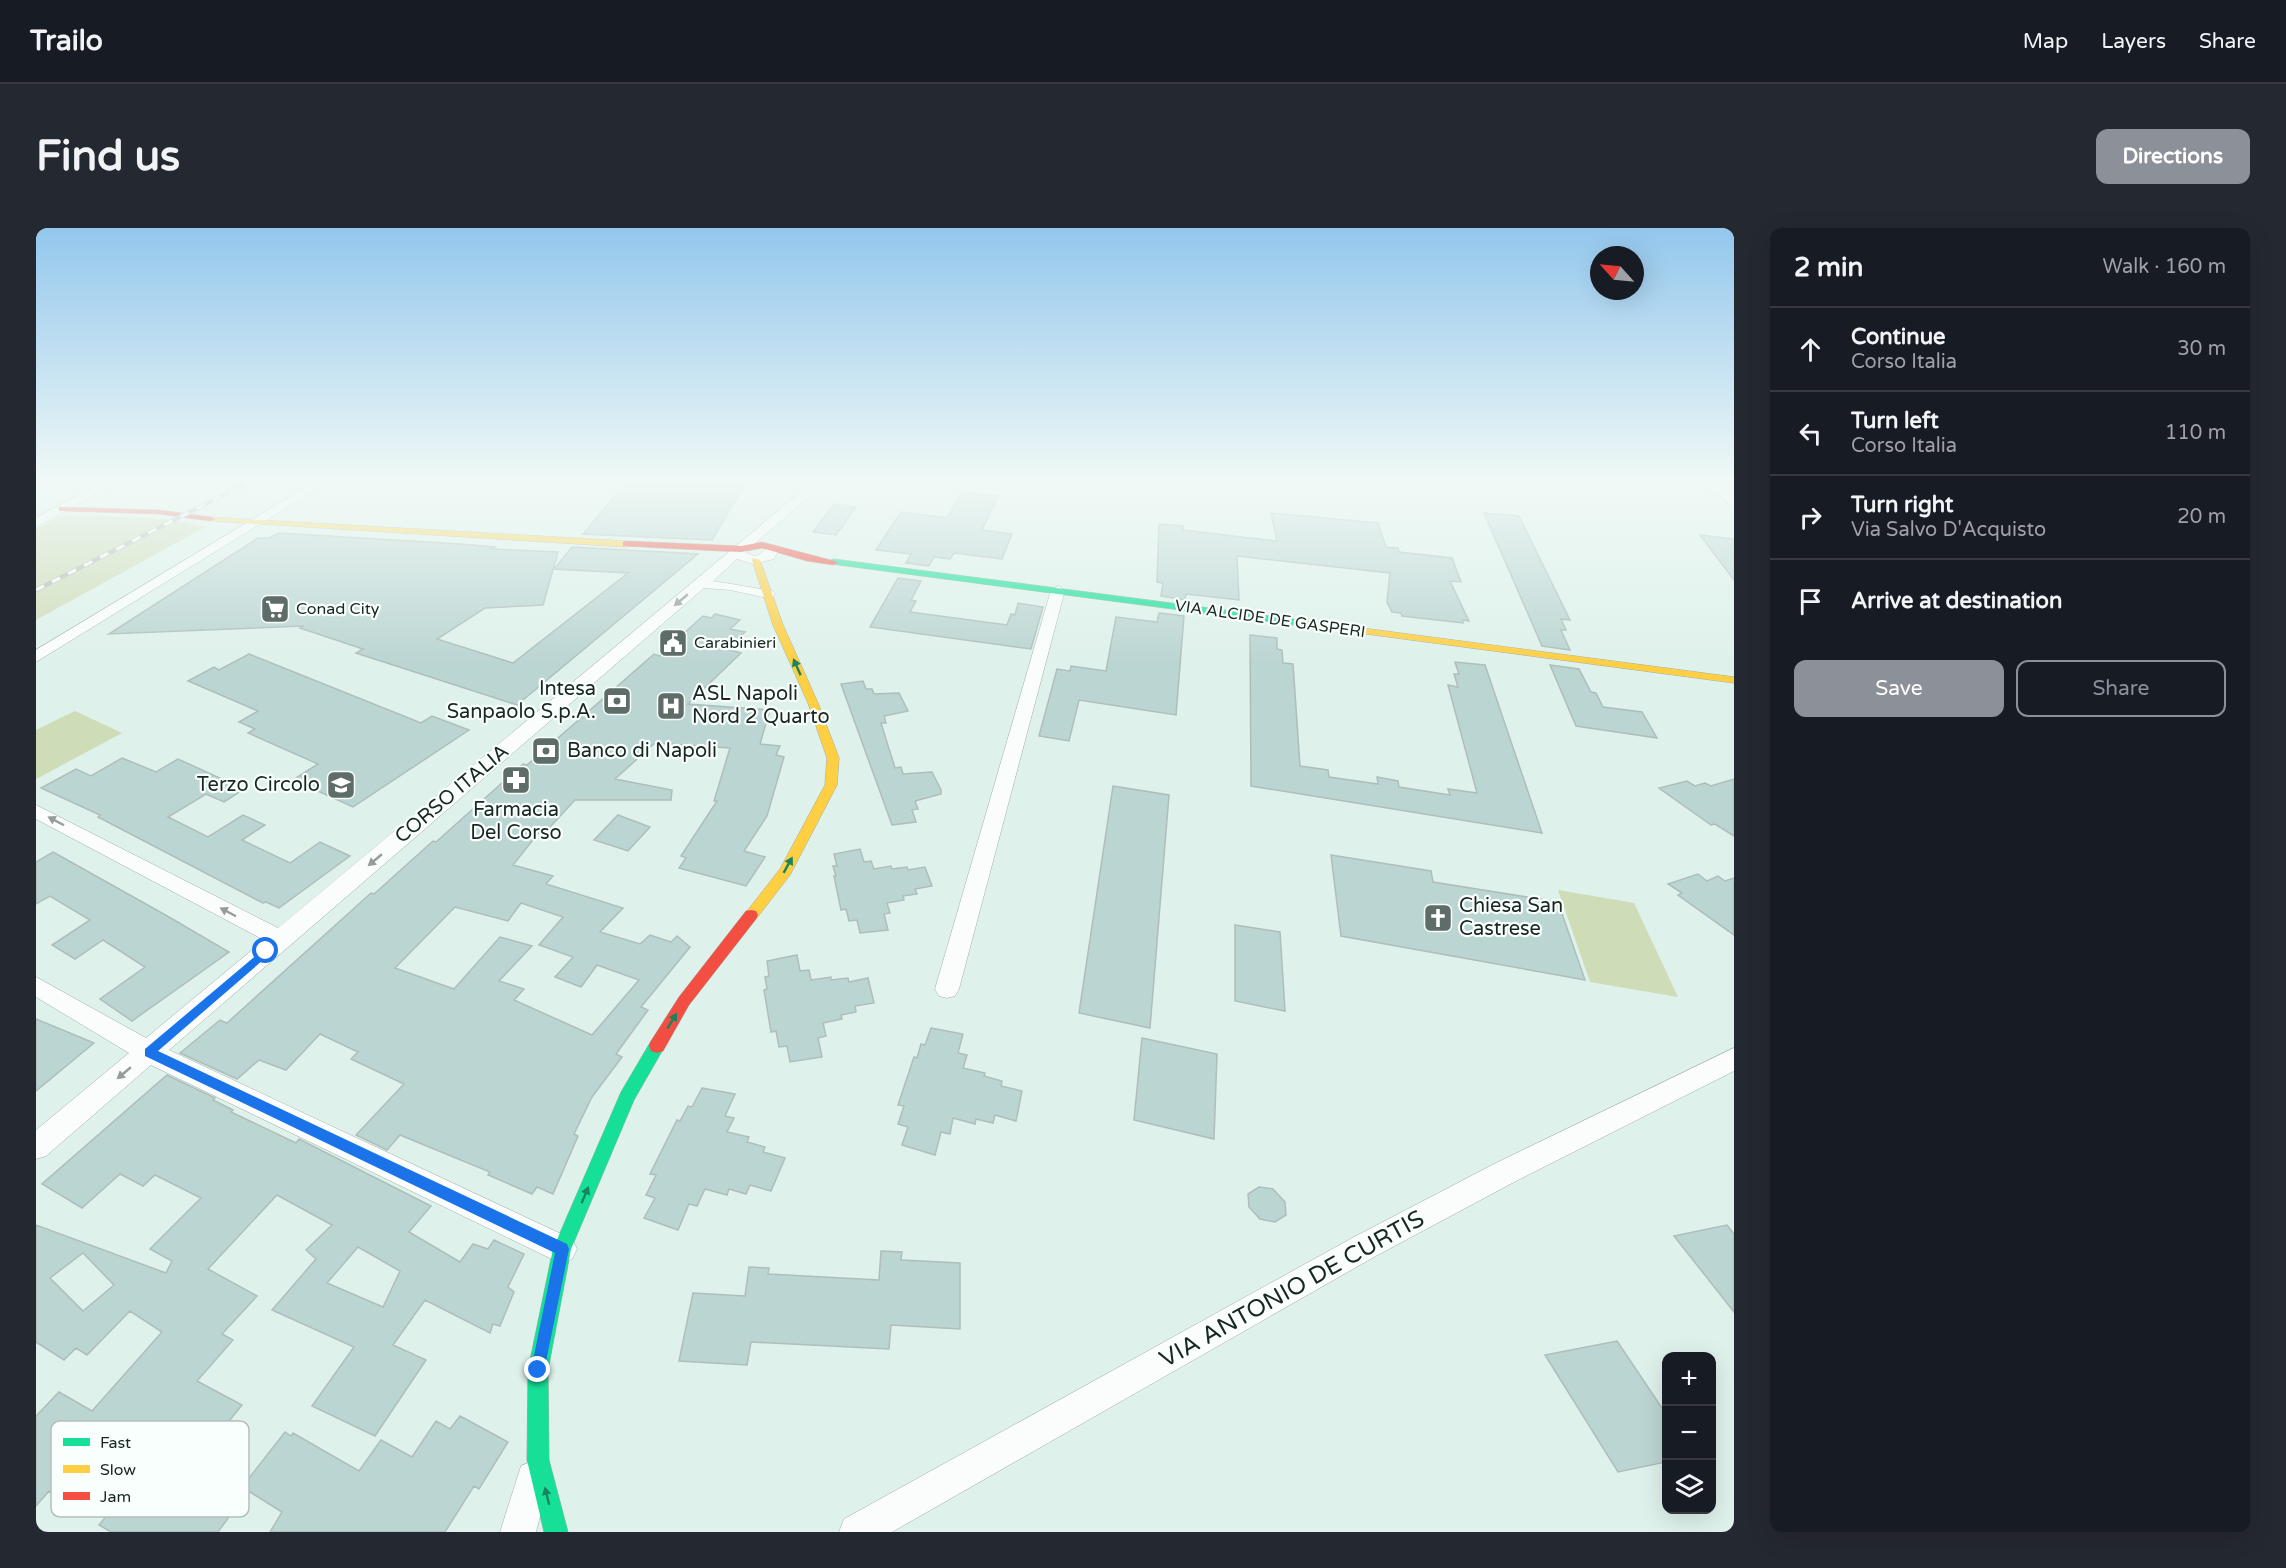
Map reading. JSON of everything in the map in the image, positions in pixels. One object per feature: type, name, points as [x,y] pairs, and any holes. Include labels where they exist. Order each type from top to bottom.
[{"type":"street","points":[[36,657],[223,542]]},
{"type":"street","points":[[588,542],[741,549],[739,551],[741,557],[762,550],[769,542]]},
{"type":"street","name":"CORSO ITALIA","points":[[36,1147],[741,549]]},
{"type":"street","points":[[518,1532],[537,1460],[538,1370],[562,1249],[627,1097],[684,1001],[785,872],[831,785],[833,758],[813,703],[778,625],[765,588],[762,550]]},
{"type":"street","name":"VIA ALCIDE DE GASPERI","points":[[762,550],[807,558],[1734,680]]},
{"type":"street","points":[[708,578],[730,586],[765,588]]},
{"type":"street","points":[[947,989],[1058,590]]},
{"type":"street","points":[[36,811],[280,939]]},
{"type":"street","points":[[36,986],[149,1052],[562,1249]]},
{"type":"street","name":"VIA ANTONIO DE CURTIS","points":[[857,1532],[1364,1247],[1506,1172],[1734,1059]]},
{"type":"street","points":[[537,1460],[556,1532]]},
{"type":"green space","points":[[36,542],[178,542],[36,620]]},
{"type":"green space","points":[[75,711],[122,733],[36,779],[36,730]]},
{"type":"green space","points":[[1558,890],[1634,903],[1678,997],[1590,982]]},
{"type":"building","points":[[252,542],[425,542],[495,547],[491,549],[558,552],[543,605],[485,608],[437,639],[513,663],[628,573],[554,569],[572,547],[698,554],[517,705],[356,653],[363,649],[300,628],[304,626],[109,634]]},
{"type":"building","points":[[881,542],[1009,542],[1002,559],[954,553],[950,559],[934,557],[929,566],[906,563],[911,554],[876,550]]},
{"type":"building","points":[[1158,542],[1384,542],[1386,547],[1398,548],[1399,552],[1452,558],[1461,582],[1450,581],[1469,621],[1463,620],[1463,623],[1402,616],[1401,613],[1392,612],[1387,602],[1390,573],[1237,556],[1239,600],[1186,594],[1185,600],[1161,596],[1163,583],[1157,582]]},
{"type":"building","points":[[1497,542],[1532,542],[1570,620],[1561,619],[1566,630],[1561,630],[1570,650],[1542,646]]},
{"type":"building","points":[[1705,542],[1734,542],[1734,580]]},
{"type":"building","points":[[898,578],[921,581],[911,600],[916,601],[910,612],[1007,625],[1011,614],[1015,615],[1018,603],[1043,607],[1031,649],[870,627]]},
{"type":"building","points":[[1159,613],[1184,616],[1176,715],[1079,700],[1069,741],[1039,736],[1057,669],[1070,671],[1071,666],[1106,671],[1116,617],[1157,622]]},
{"type":"building","points":[[715,614],[740,620],[730,629],[745,632],[726,649],[741,653],[688,704],[770,710],[760,744],[780,746],[776,755],[784,757],[767,816],[744,851],[765,857],[746,886],[679,868],[686,858],[681,856],[717,801],[714,801],[730,748],[655,743],[615,779],[672,790],[671,800],[575,800],[549,828],[544,826],[513,865],[553,876],[546,884],[623,908],[600,932],[640,944],[650,935],[671,942],[677,936],[690,947],[641,1007],[648,1010],[616,1054],[622,1057],[592,1097],[574,1134],[578,1136],[553,1194],[537,1187],[532,1194],[488,1175],[490,1172],[400,1135],[387,1150],[356,1135],[404,1084],[351,1059],[358,1052],[320,1034],[286,1070],[259,1060],[237,1079],[180,1053],[220,1020],[227,1023],[371,893],[374,894],[433,841],[436,842],[523,764],[527,765],[654,654],[659,656],[703,616],[711,618]],"holes":[[[521,903],[563,917],[539,945],[573,957],[555,977],[581,987],[597,965],[639,980],[592,1035],[514,1000],[524,989],[499,981],[532,946],[500,937],[454,989],[395,968],[455,907],[508,921]]]},
{"type":"building","points":[[1250,635],[1277,638],[1277,649],[1282,650],[1283,663],[1293,664],[1300,766],[1328,770],[1329,777],[1378,784],[1377,777],[1398,781],[1399,787],[1450,795],[1448,789],[1477,793],[1448,685],[1458,687],[1454,674],[1459,674],[1455,662],[1485,665],[1542,833],[1251,786]]},
{"type":"building","points":[[249,654],[421,723],[432,716],[469,730],[353,807],[293,780],[318,764],[248,733],[255,729],[239,722],[258,711],[188,681],[214,667],[219,670]]},
{"type":"building","points":[[1550,665],[1579,669],[1591,692],[1596,693],[1603,707],[1642,712],[1657,738],[1576,726]]},
{"type":"building","points":[[863,681],[866,689],[872,689],[874,694],[899,693],[908,711],[884,716],[886,723],[881,723],[895,768],[901,767],[903,774],[932,772],[941,790],[941,794],[915,801],[918,809],[912,810],[916,822],[892,825],[841,684]]},
{"type":"building","points":[[122,758],[156,772],[178,759],[244,789],[224,802],[206,794],[168,817],[208,837],[243,815],[265,825],[242,840],[290,863],[320,842],[350,856],[279,908],[266,902],[263,903],[98,817],[100,815],[41,788],[76,769],[91,776]]},
{"type":"building","points":[[1734,779],[1734,836],[1715,824],[1711,825],[1659,788],[1687,781],[1695,786],[1705,783],[1711,786]]},
{"type":"building","points":[[1113,786],[1169,795],[1150,1028],[1079,1013]]},
{"type":"building","points":[[618,815],[650,827],[628,851],[594,840]]},
{"type":"building","points":[[860,849],[864,862],[871,861],[874,869],[891,866],[892,869],[907,867],[908,870],[925,867],[932,886],[915,889],[917,894],[903,896],[904,900],[887,903],[890,913],[884,914],[888,930],[860,933],[857,920],[849,921],[846,909],[841,910],[834,876],[836,876],[833,866],[837,866],[834,854]]},
{"type":"building","points":[[53,852],[229,952],[132,1021],[100,999],[145,967],[103,940],[75,959],[52,945],[90,920],[50,896],[36,904],[36,862]]},
{"type":"building","name":"Chiesa San Castrese","points":[[1331,855],[1431,871],[1433,882],[1558,902],[1585,980],[1341,936]]},
{"type":"building","points":[[1698,874],[1707,881],[1718,876],[1725,881],[1734,878],[1734,935],[1678,895],[1682,893],[1668,884]]},
{"type":"building","points":[[1235,925],[1280,932],[1285,1011],[1235,1001]]},
{"type":"building","points":[[797,955],[800,971],[809,970],[811,980],[831,977],[831,980],[848,978],[849,982],[868,978],[874,1003],[855,1006],[856,1012],[841,1015],[842,1019],[823,1023],[826,1036],[818,1038],[822,1057],[790,1062],[787,1046],[779,1047],[776,1031],[771,1032],[764,990],[767,989],[765,977],[769,976],[767,961]]},
{"type":"building","points":[[36,1019],[94,1043],[36,1091]]},
{"type":"building","points":[[931,1028],[963,1034],[958,1053],[967,1055],[963,1068],[985,1073],[984,1076],[1002,1081],[1001,1086],[1022,1091],[1016,1121],[995,1115],[993,1123],[976,1119],[975,1124],[953,1118],[950,1134],[941,1132],[935,1155],[902,1145],[908,1127],[898,1124],[904,1106],[898,1105],[914,1057],[917,1058],[921,1044],[925,1045]]},
{"type":"building","points":[[1142,1038],[1217,1054],[1214,1139],[1134,1120]]},
{"type":"building","points":[[167,1075],[215,1098],[213,1100],[233,1110],[231,1112],[296,1143],[299,1139],[431,1206],[409,1232],[460,1262],[473,1244],[488,1249],[494,1240],[524,1254],[508,1287],[514,1292],[500,1326],[493,1324],[490,1333],[425,1300],[393,1345],[426,1360],[375,1436],[312,1406],[354,1347],[272,1310],[316,1259],[306,1250],[332,1225],[277,1195],[208,1269],[257,1296],[222,1334],[233,1340],[197,1381],[242,1405],[229,1421],[51,1421],[51,1492],[49,1491],[36,1506],[36,1416],[59,1392],[92,1411],[162,1332],[130,1311],[87,1355],[76,1348],[64,1360],[36,1342],[36,1225],[166,1273],[172,1261],[150,1249],[201,1198],[155,1175],[143,1186],[120,1174],[82,1208],[42,1184]],"holes":[[[358,1247],[400,1271],[383,1307],[327,1283]],[[83,1253],[114,1285],[83,1311],[50,1278]]]},
{"type":"building","points":[[702,1088],[735,1094],[725,1116],[734,1118],[727,1132],[749,1137],[747,1142],[765,1147],[763,1152],[785,1158],[771,1191],[750,1185],[746,1194],[729,1189],[727,1195],[705,1189],[697,1206],[689,1204],[678,1230],[644,1218],[655,1198],[646,1195],[656,1175],[650,1174],[677,1120],[680,1121],[688,1106],[692,1107]]},
{"type":"building","points":[[1259,1187],[1273,1189],[1285,1202],[1286,1215],[1275,1222],[1260,1219],[1249,1207],[1248,1194]]},
{"type":"building","points":[[1727,1225],[1734,1234],[1734,1312],[1674,1236]]},
{"type":"building","points":[[881,1251],[902,1252],[901,1260],[960,1263],[960,1329],[891,1325],[889,1349],[751,1342],[747,1365],[679,1361],[693,1293],[745,1296],[749,1267],[769,1268],[768,1274],[879,1280]]},
{"type":"building","points":[[1617,1341],[1662,1408],[1662,1463],[1618,1472],[1545,1355]]},
{"type":"building","points":[[460,1416],[508,1442],[479,1489],[474,1486],[445,1532],[270,1532],[282,1512],[249,1491],[249,1478],[285,1432],[291,1436],[293,1433],[359,1471],[381,1440],[412,1457],[436,1421],[450,1429]]},
{"type":"building","points":[[106,1517],[229,1517],[218,1532],[111,1532],[99,1525]]},
{"type":"railway","points":[[36,590],[131,542]]},
{"type":"traffic: fast","points":[[834,562],[1309,624]]},
{"type":"traffic: fast","points":[[556,1532],[538,1460],[538,1370],[562,1249],[627,1097],[657,1046]]},
{"type":"traffic: slow","points":[[590,542],[626,544]]},
{"type":"traffic: slow","points":[[751,915],[785,872],[831,785],[833,758],[813,703],[778,625],[756,560]]},
{"type":"traffic: slow","points":[[1309,624],[1734,680]]},
{"type":"traffic: jam","points":[[626,544],[741,549],[762,545],[807,558],[834,562]]},
{"type":"traffic: jam","points":[[657,1046],[684,1001],[751,915]]},
{"type":"place","name":"Conad City","points":[[275,609]]},
{"type":"place","name":"Carabinieri","points":[[673,643]]},
{"type":"place","name":"Intesa Sanpaolo S.p.A.","points":[[617,701]]},
{"type":"place","name":"ASL Napoli Nord 2 Quarto","points":[[671,706]]},
{"type":"place","name":"Banco di Napoli","points":[[546,751]]},
{"type":"place","name":"Farmacia Del Corso","points":[[516,780]]},
{"type":"place","name":"Terzo Circolo","points":[[341,785]]},
{"type":"place","name":"Chiesa San Castrese","points":[[1438,918]]},
{"type":"route","points":[[266,951],[149,1052],[562,1249],[538,1370]]}]
